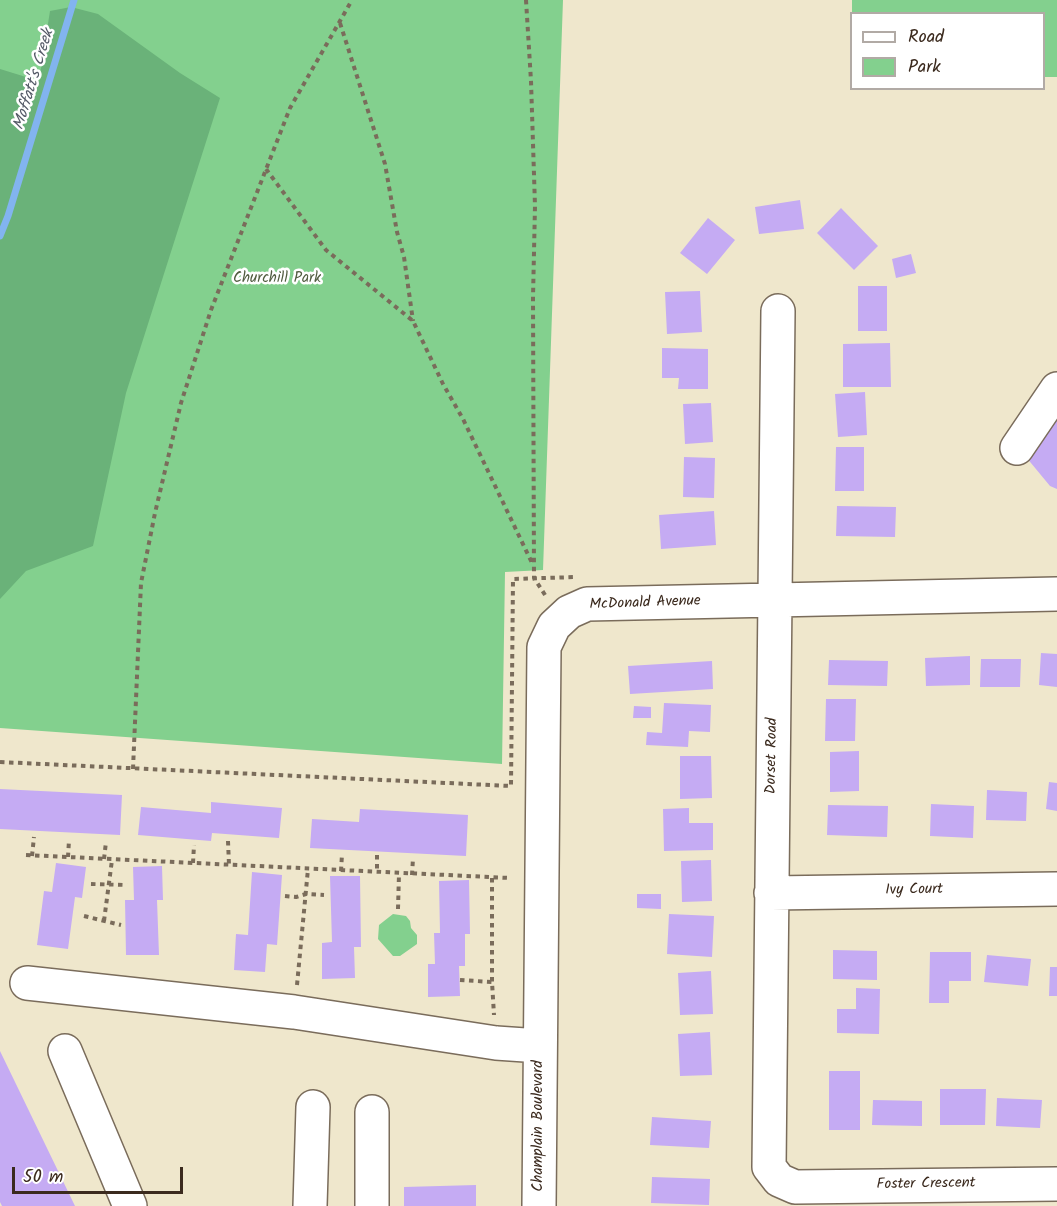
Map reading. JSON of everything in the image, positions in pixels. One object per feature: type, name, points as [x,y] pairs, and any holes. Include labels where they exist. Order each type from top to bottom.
[{"type":"street","name":"Dorset Road","points":[[778,311],[769,1167],[779,1180],[795,1187]]},
{"type":"street","points":[[1017,448],[1057,389]]},
{"type":"street","name":"McDonald Avenue","points":[[540,1047],[544,646],[561,618],[587,604],[1057,594]]},
{"type":"street","name":"Ivy Court","points":[[771,893],[1057,890]]},
{"type":"street","points":[[27,983],[294,1012],[496,1043],[540,1047]]},
{"type":"street","name":"Champlain Boulevard","points":[[539,1206],[540,1047]]},
{"type":"street","points":[[65,1051],[130,1206]]},
{"type":"street","points":[[310,1206],[313,1107]]},
{"type":"street","points":[[372,1112],[372,1206]]},
{"type":"street","name":"Foster Crescent","points":[[795,1187],[1057,1184]]},
{"type":"path","points":[[133,769],[141,583],[181,403],[211,310],[290,108],[352,0]]},
{"type":"path","points":[[526,0],[536,206],[533,298],[534,578],[549,601]]},
{"type":"path","points":[[340,22],[385,164],[404,257],[413,321],[534,568]]},
{"type":"path","points":[[266,170],[326,250],[413,321]]},
{"type":"path","points":[[0,762],[511,786],[513,579],[584,577]]},
{"type":"path","points":[[32,856],[34,837]]},
{"type":"path","points":[[68,857],[69,840]]},
{"type":"path","points":[[228,841],[229,865]]},
{"type":"path","points":[[104,859],[106,842]]},
{"type":"path","points":[[193,863],[194,845]]},
{"type":"path","points":[[341,871],[342,854]]},
{"type":"path","points":[[26,855],[510,878]]},
{"type":"path","points":[[377,855],[377,873]]},
{"type":"path","points":[[412,858],[412,874]]},
{"type":"path","points":[[104,921],[112,860]]},
{"type":"path","points":[[294,1012],[308,869]]},
{"type":"path","points":[[398,909],[399,874]]},
{"type":"path","points":[[492,878],[492,982],[496,1043]]},
{"type":"path","points":[[91,884],[127,885]]},
{"type":"path","points":[[285,896],[324,895]]},
{"type":"path","points":[[84,916],[121,925]]},
{"type":"path","points":[[460,980],[492,982]]},
{"type":"green space","name":"Churchill Park","points":[[0,0],[563,0],[543,570],[505,572],[502,764],[0,728]]},
{"type":"green space","points":[[852,0],[1057,0],[1057,77],[1045,77],[1045,12],[852,12]]},
{"type":"green space","points":[[71,7],[98,14],[180,73],[220,98],[126,393],[93,546],[26,571],[0,599],[0,69],[39,81],[50,11]]},
{"type":"green space","points":[[393,914],[406,916],[417,935],[417,944],[400,956],[393,956],[378,939],[379,925]]},
{"type":"building","points":[[800,200],[804,229],[759,234],[755,207]]},
{"type":"building","points":[[841,208],[878,246],[854,270],[817,233]]},
{"type":"building","points":[[708,218],[735,240],[707,274],[680,253]]},
{"type":"building","points":[[911,254],[916,273],[896,278],[892,259]]},
{"type":"building","points":[[858,286],[887,286],[887,331],[858,331]]},
{"type":"building","points":[[700,291],[702,332],[667,334],[665,292]]},
{"type":"building","points":[[890,343],[891,387],[843,387],[843,344]]},
{"type":"building","points":[[662,348],[708,349],[708,389],[678,389],[679,378],[662,378]]},
{"type":"building","points":[[865,392],[867,435],[838,437],[835,394]]},
{"type":"building","points":[[711,403],[713,442],[685,444],[683,404]]},
{"type":"building","points":[[1057,415],[1057,489],[1050,486],[1026,457]]},
{"type":"building","points":[[836,447],[864,447],[864,491],[835,491]]},
{"type":"building","points":[[684,457],[715,458],[714,498],[683,497]]},
{"type":"building","points":[[837,506],[896,507],[895,537],[836,536]]},
{"type":"building","points":[[714,511],[716,545],[661,549],[659,515]]},
{"type":"building","points":[[1041,653],[1057,654],[1057,687],[1039,685]]},
{"type":"building","points":[[970,656],[970,685],[926,686],[925,658]]},
{"type":"building","points":[[981,659],[1021,659],[1020,687],[980,687]]},
{"type":"building","points":[[829,660],[888,661],[887,686],[828,685]]},
{"type":"building","points":[[712,661],[713,689],[630,694],[628,666]]},
{"type":"building","points":[[826,699],[856,699],[855,741],[825,741]]},
{"type":"building","points":[[664,703],[711,705],[710,732],[689,731],[688,747],[646,745],[647,732],[662,733]]},
{"type":"building","points":[[634,706],[651,707],[651,718],[633,718]]},
{"type":"building","points":[[859,751],[859,791],[830,792],[830,752]]},
{"type":"building","points":[[680,756],[711,756],[712,798],[680,799]]},
{"type":"building","points":[[1049,782],[1057,783],[1057,811],[1046,809]]},
{"type":"building","points":[[0,789],[122,795],[120,835],[0,829]]},
{"type":"building","points":[[987,790],[1027,792],[1026,821],[986,820]]},
{"type":"building","points":[[211,802],[282,808],[279,838],[212,833],[211,841],[138,835],[141,807],[211,813]]},
{"type":"building","points":[[931,804],[974,806],[973,838],[930,836]]},
{"type":"building","points":[[828,805],[888,806],[887,837],[827,835]]},
{"type":"building","points":[[689,808],[689,823],[713,823],[713,850],[664,851],[663,809]]},
{"type":"building","points":[[360,809],[468,815],[466,856],[310,848],[312,819],[359,822]]},
{"type":"building","points":[[711,860],[712,901],[682,902],[681,861]]},
{"type":"building","points":[[56,863],[86,867],[82,898],[75,897],[68,949],[37,945],[44,891],[52,892]]},
{"type":"building","points":[[162,866],[163,900],[157,900],[159,955],[126,955],[125,900],[134,900],[133,867]]},
{"type":"building","points":[[252,872],[282,875],[277,945],[267,944],[265,972],[234,970],[236,934],[248,935]]},
{"type":"building","points":[[330,876],[360,876],[361,947],[354,947],[355,978],[322,979],[322,943],[332,942]]},
{"type":"building","points":[[469,880],[470,934],[465,934],[465,966],[459,966],[460,996],[428,997],[428,964],[435,964],[434,933],[440,933],[439,881]]},
{"type":"building","points":[[637,894],[661,894],[661,909],[637,908]]},
{"type":"building","points":[[669,914],[714,916],[712,957],[667,954]]},
{"type":"building","points":[[833,950],[877,951],[877,980],[833,979]]},
{"type":"building","points":[[930,952],[971,952],[971,981],[949,981],[949,1003],[929,1003]]},
{"type":"building","points":[[987,955],[1031,959],[1028,986],[984,982]]},
{"type":"building","points":[[1050,967],[1057,967],[1057,996],[1049,996]]},
{"type":"building","points":[[711,971],[713,1014],[680,1015],[678,973]]},
{"type":"building","points":[[856,988],[880,989],[879,1034],[837,1033],[837,1009],[856,1009]]},
{"type":"building","points":[[710,1032],[712,1075],[680,1076],[678,1034]]},
{"type":"building","points":[[0,1051],[75,1206],[2,1206],[0,1202]]},
{"type":"building","points":[[829,1071],[860,1071],[860,1130],[829,1130]]},
{"type":"building","points":[[940,1089],[986,1089],[985,1125],[940,1125]]},
{"type":"building","points":[[997,1098],[1042,1100],[1040,1128],[996,1126]]},
{"type":"building","points":[[873,1100],[922,1101],[922,1126],[872,1125]]},
{"type":"building","points":[[652,1117],[711,1121],[709,1148],[650,1145]]},
{"type":"building","points":[[652,1177],[710,1179],[709,1205],[651,1203]]},
{"type":"building","points":[[476,1185],[476,1206],[404,1206],[404,1187]]},
{"type":"waterway","name":"Moffatt's Creek","points":[[0,236],[74,0]]}]
